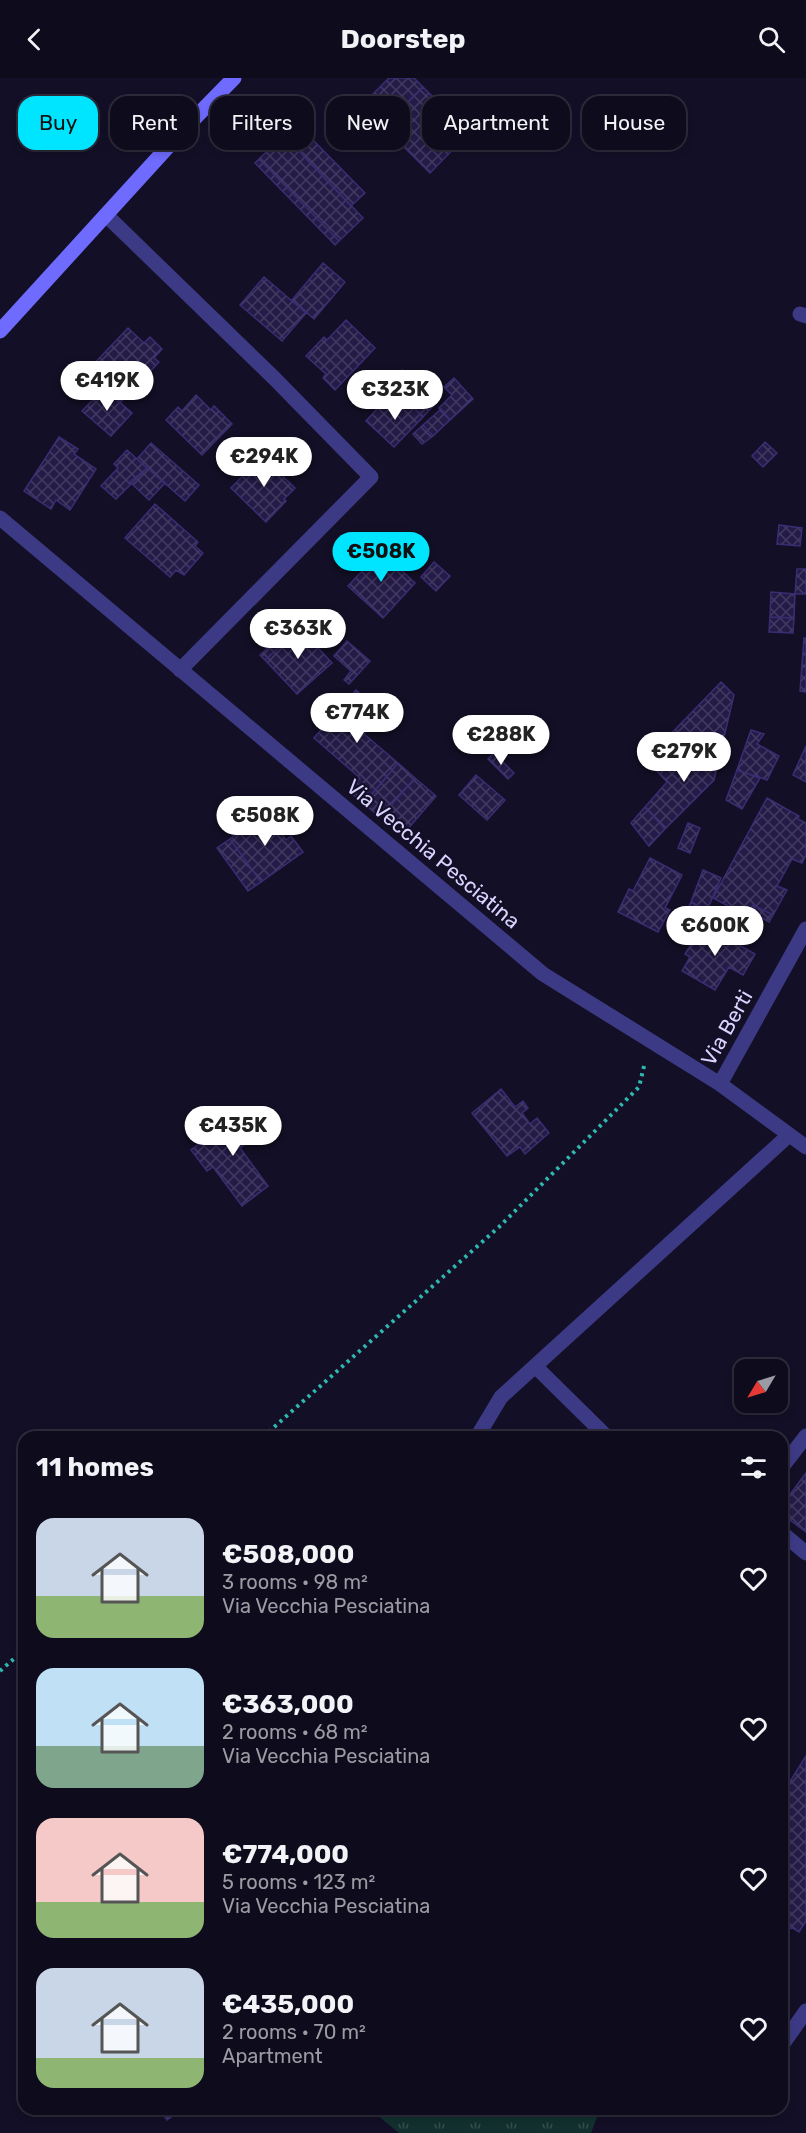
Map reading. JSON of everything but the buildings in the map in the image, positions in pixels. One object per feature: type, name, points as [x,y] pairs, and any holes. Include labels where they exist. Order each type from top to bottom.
[{"type":"street","points":[[0,331],[234,78]]},
{"type":"street","points":[[106,215],[371,477],[180,670]]},
{"type":"street","name":"Via Vecchia Pesciatina","points":[[0,518],[543,974],[720,1084],[806,1147]]},
{"type":"street","name":"Via Berti","points":[[720,1084],[806,929]]},
{"type":"street","points":[[481,1431],[501,1397],[789,1135]]},
{"type":"street","points":[[535,1366],[601,1431]]},
{"type":"street","points":[[788,1459],[806,1436]]},
{"type":"street","points":[[788,1538],[806,1553]]},
{"type":"street","points":[[788,2036],[806,2011]]},
{"type":"path","points":[[270,1431],[499,1227],[639,1087],[651,1040]]},
{"type":"path","points":[[0,1671],[18,1655]]},
{"type":"green space","points":[[377,2115],[598,2115],[591,2133],[399,2133]]}]
